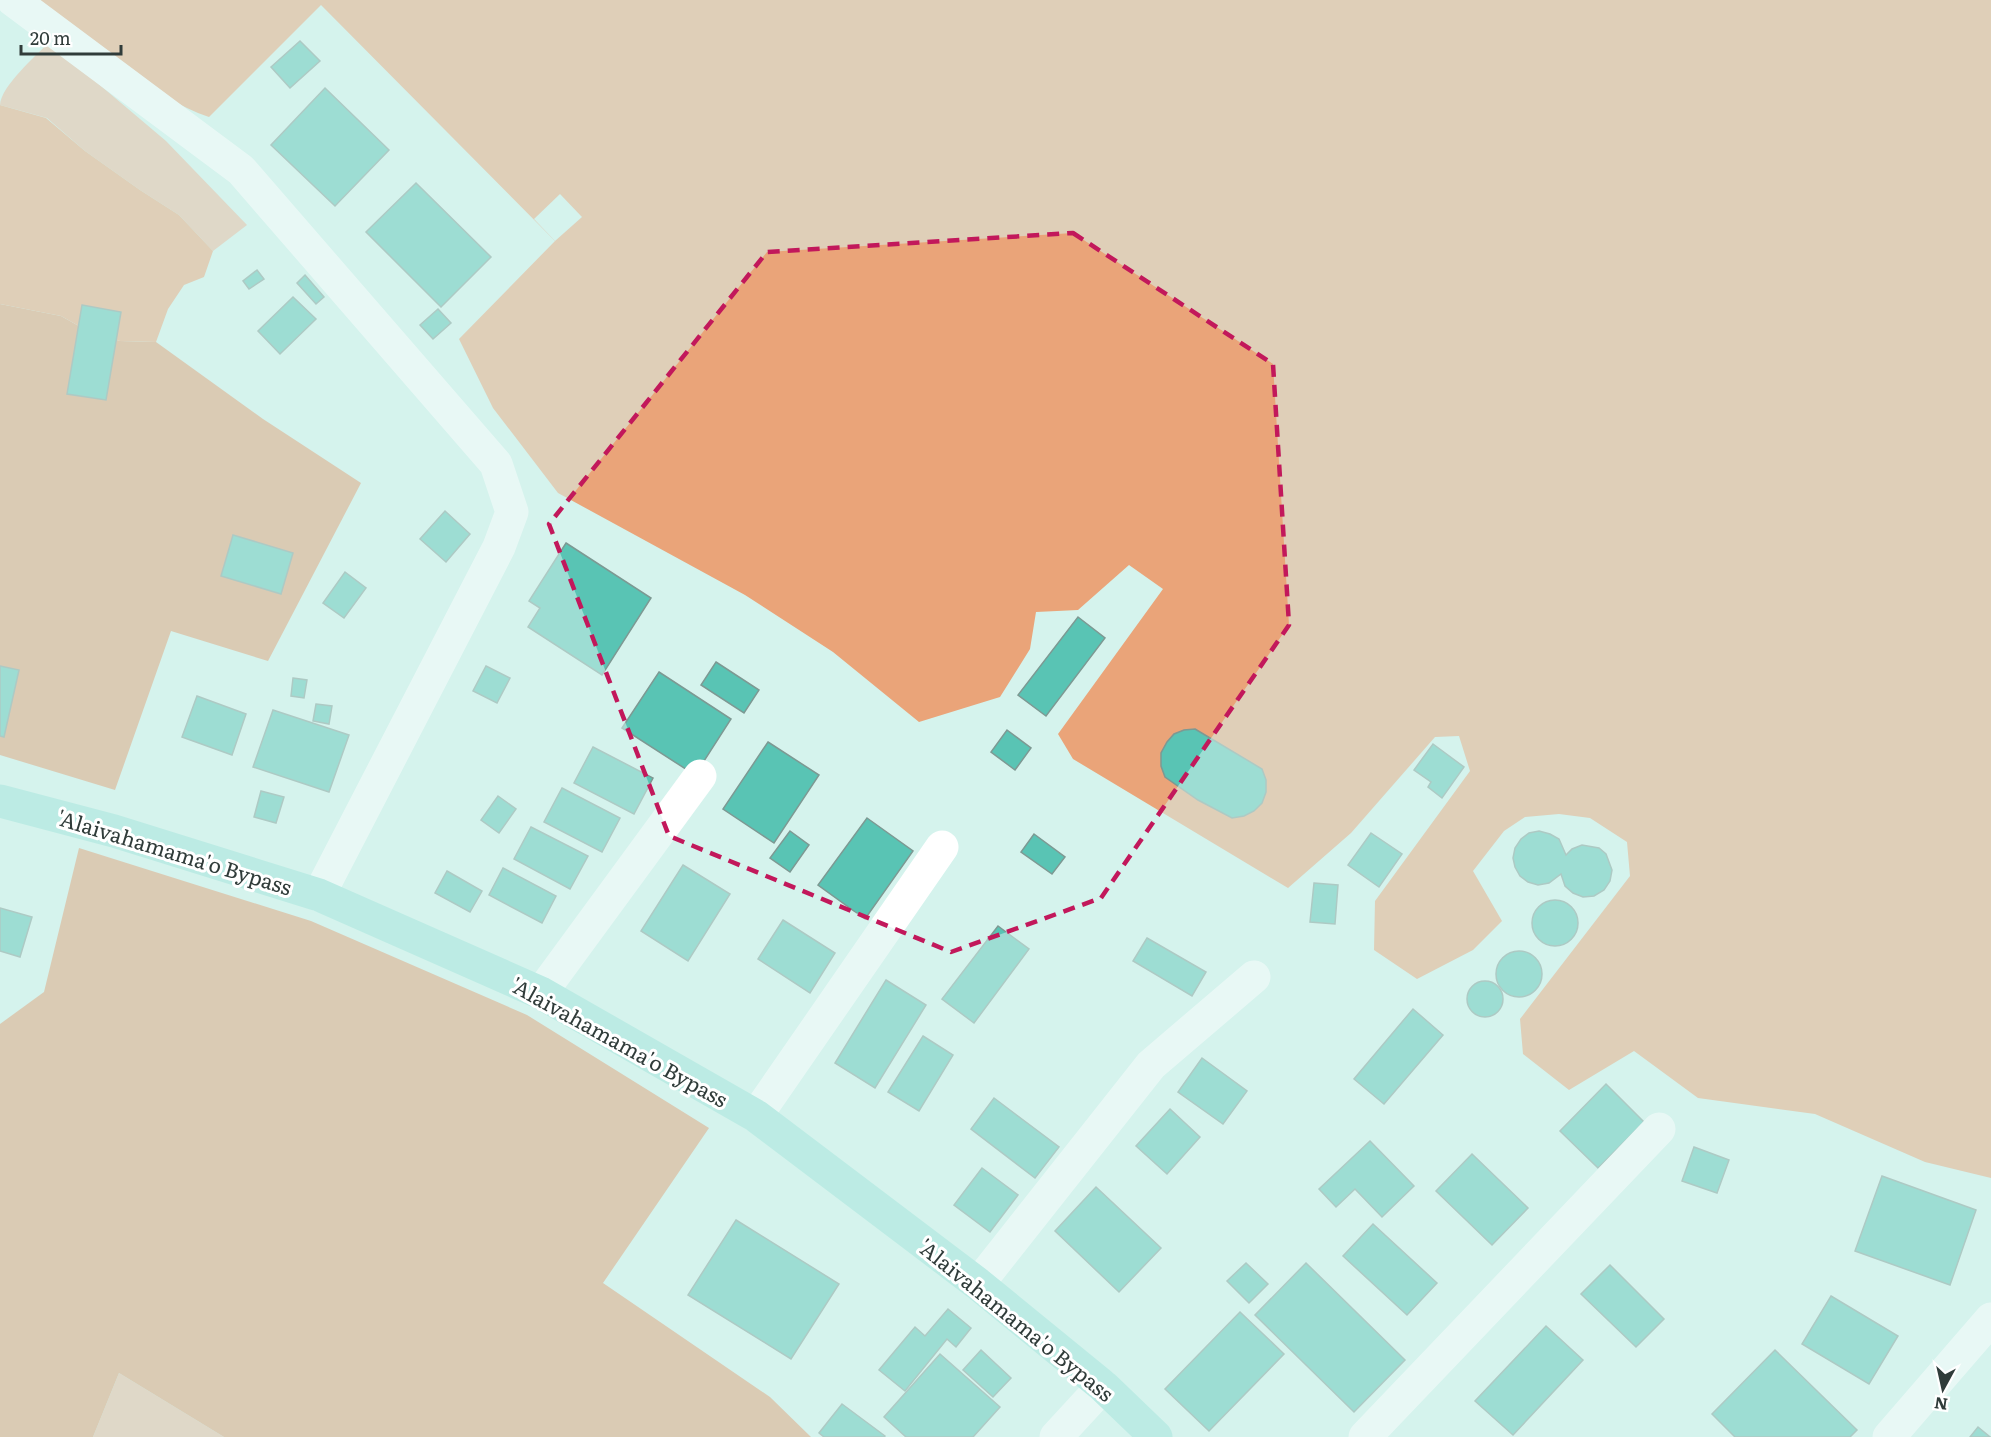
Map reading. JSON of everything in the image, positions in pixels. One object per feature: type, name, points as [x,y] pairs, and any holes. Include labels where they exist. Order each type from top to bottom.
[{"type":"main road","name":"'Alaivahamama'o Bypass","points":[[0,801],[114,831],[319,895],[541,993],[756,1116],[978,1284],[1103,1386],[1155,1437]]},
{"type":"street","points":[[13,0],[241,170],[495,464],[512,512],[499,547],[319,895]]},
{"type":"street","points":[[541,993],[700,776]]},
{"type":"street","points":[[756,1116],[942,847]]},
{"type":"street","points":[[978,1284],[1151,1065],[1254,977]]},
{"type":"street","points":[[1365,1437],[1659,1129]]},
{"type":"street","points":[[1889,1437],[1991,1319]]},
{"type":"street","points":[[1056,1437],[1103,1386]]},
{"type":"highlighted area","points":[[1073,233],[1273,364],[1289,625],[1101,898],[951,952],[669,836],[549,524],[767,252]]},
{"type":"shaded area","points":[[39,0],[1991,0],[1991,1178],[1925,1162],[1815,1114],[1698,1098],[1634,1051],[1569,1090],[1523,1054],[1520,1019],[1630,876],[1627,842],[1590,818],[1559,814],[1525,817],[1504,831],[1473,871],[1502,921],[1473,950],[1417,979],[1374,950],[1375,901],[1470,771],[1459,736],[1435,737],[1351,833],[1288,888],[1073,759],[1058,734],[1163,589],[1129,565],[1078,610],[1036,612],[1030,649],[1000,697],[919,722],[833,652],[745,595],[558,493],[493,408],[459,339],[555,241],[321,5],[209,117],[187,108],[143,82]]},
{"type":"shaded area","points":[[49,42],[166,141],[247,225],[213,251],[179,215],[85,151],[47,118],[0,105],[6,89],[13,80]]},
{"type":"shaded area","points":[[0,105],[46,118],[85,151],[179,215],[213,251],[204,277],[184,285],[168,309],[156,342],[120,341],[86,330],[61,316],[0,304]]},
{"type":"shaded area","points":[[0,304],[61,316],[86,330],[120,341],[156,342],[263,419],[361,483],[268,661],[171,631],[115,790],[0,755]]},
{"type":"shaded area","points":[[79,848],[311,921],[527,1015],[709,1128],[603,1283],[770,1397],[811,1437],[224,1437],[119,1373],[93,1437],[0,1437],[0,1024],[44,992]]},
{"type":"shaded area","points":[[119,1373],[224,1437],[93,1437]]},
{"type":"pier","points":[[560,194],[582,217],[555,241],[534,219]]},
{"type":"building","points":[[300,41],[320,61],[290,88],[271,67]]},
{"type":"building","points":[[325,88],[389,150],[335,206],[271,145]]},
{"type":"building","points":[[416,183],[491,257],[441,307],[366,232]]},
{"type":"building","points":[[257,270],[264,279],[249,289],[243,281]]},
{"type":"building","points":[[305,275],[324,297],[316,304],[297,283]]},
{"type":"building","points":[[293,297],[316,319],[280,354],[258,331]]},
{"type":"building","points":[[82,305],[121,312],[106,400],[67,394]]},
{"type":"building","points":[[438,309],[451,323],[433,339],[420,325]]},
{"type":"building","points":[[445,511],[470,534],[446,562],[420,539]]},
{"type":"building","points":[[233,535],[293,553],[281,594],[221,576]]},
{"type":"building","points":[[566,543],[651,598],[602,675],[528,627],[540,608],[529,601]]},
{"type":"building","points":[[345,572],[366,588],[344,618],[323,603]]},
{"type":"building","points":[[1078,617],[1105,638],[1046,716],[1018,695]]},
{"type":"building","points":[[716,662],[759,690],[744,713],[701,685]]},
{"type":"building","points":[[0,666],[19,670],[4,737],[0,736]]},
{"type":"building","points":[[486,666],[510,678],[497,703],[473,691]]},
{"type":"building","points":[[659,672],[731,719],[695,775],[622,728]]},
{"type":"building","points":[[293,678],[307,680],[304,698],[291,696]]},
{"type":"building","points":[[197,696],[246,714],[232,755],[182,737]]},
{"type":"building","points":[[316,704],[332,706],[329,724],[313,721]]},
{"type":"building","points":[[273,710],[349,735],[329,792],[253,767]]},
{"type":"building","points":[[1195,729],[1262,769],[1266,780],[1266,792],[1262,803],[1254,811],[1232,818],[1198,800],[1165,777],[1161,766],[1161,753],[1167,742],[1174,734]]},
{"type":"building","points":[[1007,730],[1031,748],[1015,770],[991,752]]},
{"type":"building","points":[[768,742],[819,775],[774,843],[723,809]]},
{"type":"building","points":[[1433,744],[1464,767],[1442,798],[1428,787],[1431,782],[1414,770]]},
{"type":"building","points":[[593,747],[653,778],[634,814],[574,783]]},
{"type":"building","points":[[562,788],[620,818],[602,852],[544,822]]},
{"type":"building","points":[[261,791],[284,797],[276,823],[254,817]]},
{"type":"building","points":[[498,796],[516,809],[499,833],[481,820]]},
{"type":"building","points":[[867,818],[913,851],[865,919],[818,885]]},
{"type":"building","points":[[531,827],[588,856],[570,889],[514,859]]},
{"type":"building","points":[[790,831],[809,845],[790,872],[770,858]]},
{"type":"building","points":[[1539,831],[1559,839],[1566,855],[1572,849],[1582,845],[1599,848],[1606,854],[1612,870],[1610,881],[1604,890],[1594,896],[1583,897],[1573,893],[1565,886],[1561,874],[1549,883],[1538,885],[1520,876],[1513,858],[1515,848],[1529,833]]},
{"type":"building","points":[[1371,833],[1402,854],[1379,887],[1348,865]]},
{"type":"building","points":[[1034,834],[1065,857],[1052,874],[1021,852]]},
{"type":"building","points":[[683,865],[730,894],[688,961],[641,931]]},
{"type":"building","points":[[503,868],[556,896],[542,923],[489,895]]},
{"type":"building","points":[[447,871],[482,891],[470,912],[435,893]]},
{"type":"building","points":[[1314,883],[1338,885],[1335,924],[1310,922]]},
{"type":"building","points":[[1555,900],[1571,907],[1578,923],[1571,939],[1555,946],[1539,939],[1532,923],[1539,907]]},
{"type":"building","points":[[0,908],[32,917],[20,957],[0,951]]},
{"type":"building","points":[[783,920],[835,953],[810,993],[758,959]]},
{"type":"building","points":[[998,926],[1029,949],[974,1023],[942,999]]},
{"type":"building","points":[[1147,938],[1206,972],[1192,996],[1133,961]]},
{"type":"building","points":[[1519,951],[1535,958],[1542,974],[1535,990],[1519,997],[1503,990],[1496,974],[1503,958]]},
{"type":"building","points":[[886,980],[926,1005],[875,1088],[835,1063]]},
{"type":"building","points":[[1485,981],[1498,986],[1503,999],[1498,1012],[1485,1017],[1472,1012],[1467,999],[1472,986]]},
{"type":"building","points":[[1413,1009],[1443,1035],[1384,1104],[1354,1079]]},
{"type":"building","points":[[923,1036],[953,1055],[919,1111],[888,1092]]},
{"type":"building","points":[[1202,1058],[1247,1091],[1223,1124],[1178,1092]]},
{"type":"building","points":[[1606,1084],[1644,1122],[1598,1168],[1560,1131]]},
{"type":"building","points":[[994,1098],[1059,1147],[1035,1178],[971,1129]]},
{"type":"building","points":[[1170,1109],[1200,1137],[1167,1174],[1136,1146]]},
{"type":"building","points":[[1370,1141],[1414,1186],[1382,1217],[1355,1189],[1336,1207],[1319,1189]]},
{"type":"building","points":[[1694,1147],[1729,1160],[1717,1193],[1682,1181]]},
{"type":"building","points":[[1472,1154],[1528,1208],[1492,1245],[1436,1191]]},
{"type":"building","points":[[982,1168],[1018,1195],[990,1232],[954,1205]]},
{"type":"building","points":[[1882,1176],[1976,1210],[1950,1285],[1855,1251]]},
{"type":"building","points":[[1096,1187],[1161,1248],[1119,1292],[1055,1231]]},
{"type":"building","points":[[736,1220],[839,1284],[791,1359],[688,1295]]},
{"type":"building","points":[[1373,1224],[1437,1283],[1407,1315],[1343,1256]]},
{"type":"building","points":[[1246,1263],[1268,1284],[1249,1303],[1227,1281]]},
{"type":"building","points":[[1306,1263],[1405,1360],[1354,1412],[1255,1315]]},
{"type":"building","points":[[1610,1265],[1664,1319],[1636,1347],[1581,1294]]},
{"type":"building","points":[[1831,1296],[1898,1336],[1869,1384],[1802,1344]]},
{"type":"building","points":[[948,1309],[971,1328],[956,1347],[947,1339],[905,1391],[879,1370],[915,1327],[925,1336]]},
{"type":"building","points":[[1240,1312],[1284,1354],[1209,1431],[1165,1389]]},
{"type":"building","points":[[1546,1326],[1583,1360],[1513,1435],[1475,1401]]},
{"type":"building","points":[[981,1350],[1011,1378],[993,1397],[963,1370]]},
{"type":"building","points":[[1775,1350],[1857,1430],[1850,1437],[1735,1437],[1712,1414]]},
{"type":"building","points":[[940,1354],[1000,1407],[973,1437],[906,1437],[884,1417]]},
{"type":"building","points":[[842,1404],[885,1436],[824,1437],[819,1433]]},
{"type":"building","points":[[1978,1427],[1990,1437],[1970,1437]]}]
